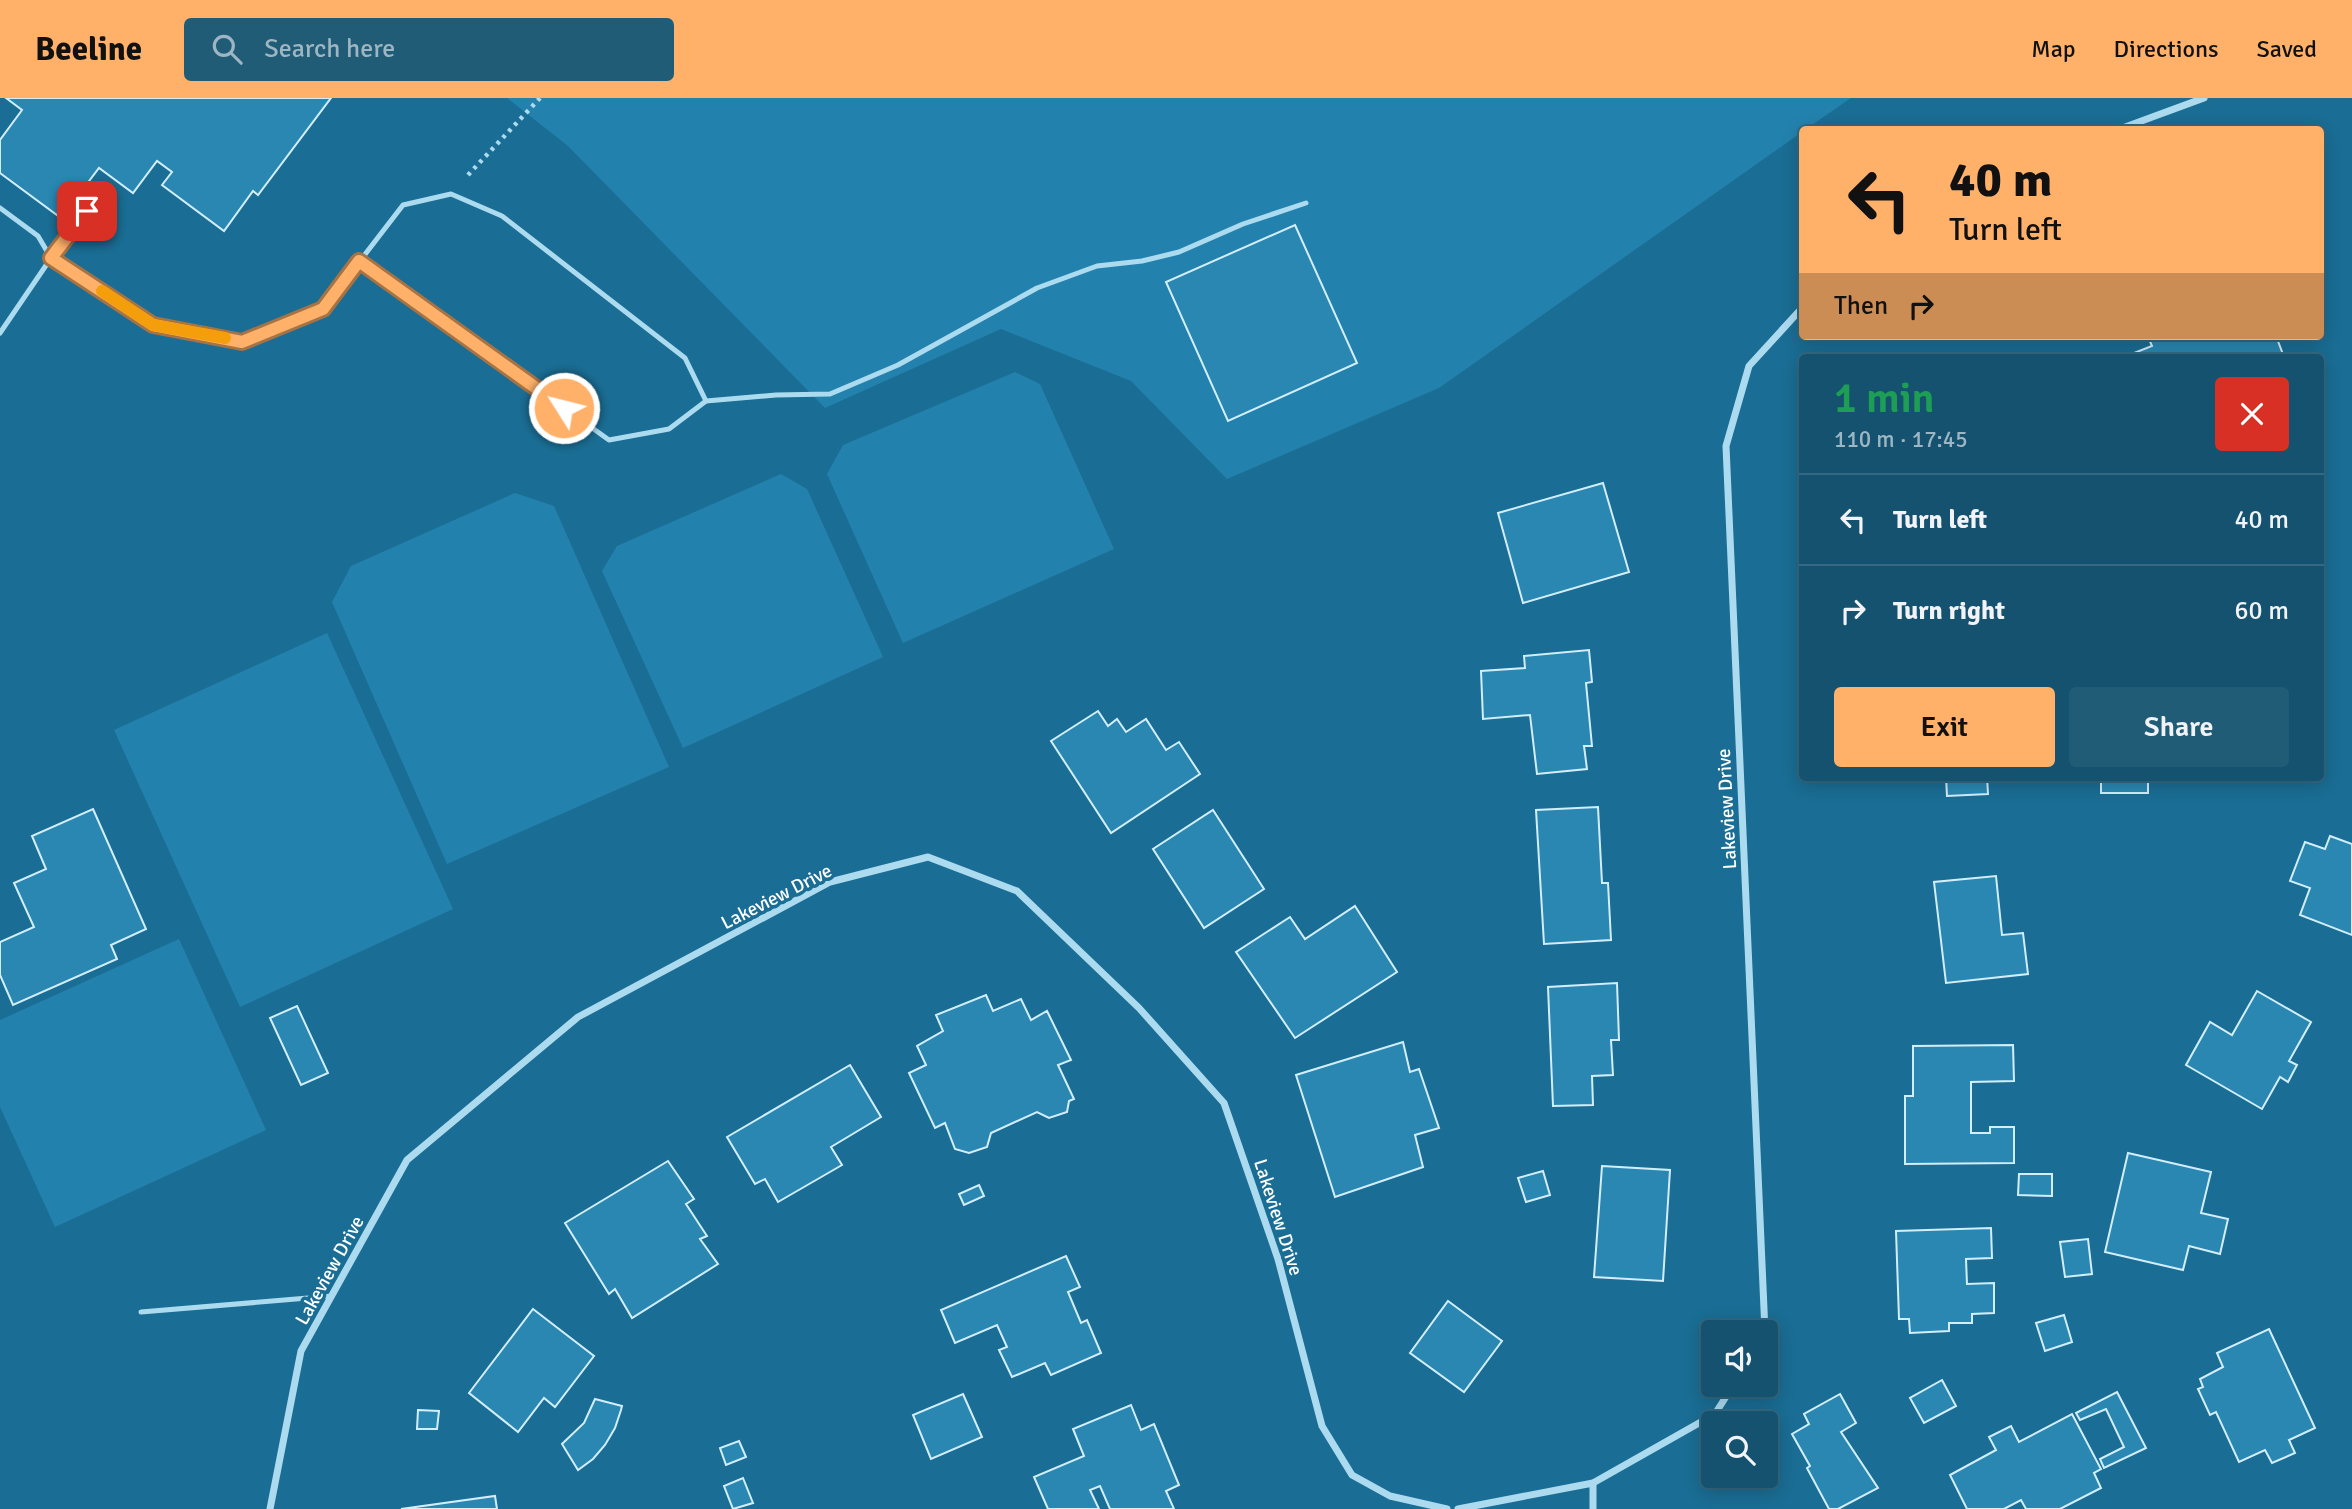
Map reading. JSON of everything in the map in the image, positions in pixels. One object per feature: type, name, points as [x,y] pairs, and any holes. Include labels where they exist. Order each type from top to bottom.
[{"type":"street","points":[[2129,126],[2204,98]]},
{"type":"street","name":"Lakeview Drive","points":[[1764,1320],[1726,446],[1749,366],[1799,312]]},
{"type":"street","name":"Lakeview Drive","points":[[270,1509],[302,1351],[407,1160],[579,1017],[830,882],[928,858],[1017,891],[1139,1008],[1224,1103],[1278,1259],[1322,1426],[1352,1475],[1390,1496],[1447,1509]]},
{"type":"street","points":[[1458,1509],[1593,1483],[1715,1414],[1726,1397]]},
{"type":"street","points":[[1593,1483],[1593,1509]]},
{"type":"lane","points":[[0,208],[38,236],[51,258],[153,325],[242,342],[323,309],[402,205],[451,194],[502,216],[685,358],[706,401]]},
{"type":"lane","points":[[0,333],[87,211],[74,201]]},
{"type":"lane","points":[[359,261],[609,440],[669,429],[706,401],[831,394],[898,366],[1037,288],[1097,266],[1142,261],[1179,252],[1242,225],[1306,203]]},
{"type":"lane","points":[[141,1312],[332,1296]]},
{"type":"path","points":[[451,194],[540,98]]},
{"type":"shaded area","points":[[507,98],[1851,98],[1810,126],[1799,126],[1799,134],[1439,388],[1227,479],[1131,381],[1001,329],[825,408],[568,146]]},
{"type":"shaded area","points":[[1015,372],[1040,384],[1114,549],[903,643],[827,474],[843,445]]},
{"type":"shaded area","points":[[781,474],[807,489],[883,657],[683,748],[602,571],[617,546]]},
{"type":"shaded area","points":[[515,493],[554,506],[669,767],[447,864],[332,602],[351,566]]},
{"type":"shaded area","points":[[327,633],[453,909],[240,1007],[114,730]]},
{"type":"shaded area","points":[[179,939],[266,1130],[55,1227],[0,1107],[0,1020]]},
{"type":"building","points":[[6,98],[331,98],[258,195],[253,191],[224,231],[162,185],[172,172],[157,161],[133,193],[99,168],[61,218],[0,173],[0,140],[22,110]]},
{"type":"building","points":[[1295,225],[1357,363],[1228,421],[1166,282]]},
{"type":"building","points":[[2149,340],[2278,340],[2283,354],[2132,354],[2152,346]]},
{"type":"building","points":[[1603,483],[1629,572],[1523,603],[1498,513]]},
{"type":"building","points":[[1589,650],[1592,682],[1586,683],[1592,746],[1584,746],[1587,769],[1537,774],[1530,715],[1483,719],[1481,671],[1525,668],[1524,656]]},
{"type":"building","points":[[1098,711],[1108,726],[1117,719],[1126,732],[1146,719],[1166,750],[1179,742],[1200,774],[1111,833],[1051,741]]},
{"type":"building","points":[[1946,781],[1987,781],[1988,794],[1947,796]]},
{"type":"building","points":[[2101,781],[2148,781],[2148,793],[2101,793]]},
{"type":"building","points":[[1598,807],[1602,883],[1608,883],[1611,940],[1544,944],[1536,810]]},
{"type":"building","points":[[93,809],[146,929],[111,945],[117,959],[13,1005],[0,975],[0,942],[34,927],[14,883],[46,869],[32,836]]},
{"type":"building","points":[[1213,810],[1264,889],[1204,928],[1153,849]]},
{"type":"building","points":[[2330,836],[2352,844],[2352,935],[2300,915],[2310,888],[2290,881],[2305,842],[2325,849]]},
{"type":"building","points":[[1996,876],[2002,935],[2023,933],[2028,974],[1946,983],[1934,882]]},
{"type":"building","points":[[1355,906],[1397,972],[1295,1038],[1236,952],[1290,917],[1305,939]]},
{"type":"building","points":[[1617,983],[1619,1040],[1611,1040],[1613,1075],[1592,1076],[1593,1105],[1553,1106],[1548,987]]},
{"type":"building","points":[[2257,991],[2311,1022],[2289,1061],[2297,1065],[2288,1082],[2280,1077],[2262,1109],[2186,1065],[2210,1022],[2232,1035]]},
{"type":"building","points":[[986,995],[993,1011],[1021,999],[1031,1020],[1047,1011],[1071,1060],[1058,1065],[1074,1099],[1069,1101],[1067,1112],[1049,1118],[1037,1112],[991,1133],[987,1147],[969,1153],[955,1149],[945,1123],[935,1128],[909,1073],[926,1065],[917,1046],[943,1031],[936,1015]]},
{"type":"building","points":[[297,1006],[328,1073],[301,1085],[270,1018]]},
{"type":"building","points":[[1403,1042],[1410,1072],[1419,1069],[1439,1128],[1415,1135],[1423,1167],[1335,1197],[1296,1075]]},
{"type":"building","points":[[2013,1045],[2014,1081],[1971,1082],[1971,1133],[1990,1133],[1990,1127],[2014,1127],[2014,1163],[1905,1164],[1905,1096],[1913,1096],[1913,1046]]},
{"type":"building","points":[[850,1065],[881,1117],[831,1147],[842,1165],[778,1202],[765,1179],[755,1184],[727,1137]]},
{"type":"building","points":[[2128,1153],[2211,1172],[2201,1213],[2228,1219],[2220,1254],[2189,1246],[2183,1270],[2105,1252]]},
{"type":"building","points":[[668,1161],[694,1199],[686,1204],[707,1236],[700,1239],[718,1264],[632,1318],[615,1289],[609,1294],[565,1223]]},
{"type":"building","points":[[1602,1166],[1670,1170],[1663,1281],[1594,1277]]},
{"type":"building","points":[[1543,1171],[1550,1195],[1526,1202],[1518,1178]]},
{"type":"building","points":[[2019,1174],[2052,1174],[2052,1196],[2018,1195]]},
{"type":"building","points":[[979,1185],[984,1196],[964,1205],[959,1194]]},
{"type":"building","points":[[1991,1228],[1992,1258],[1966,1259],[1967,1284],[1994,1283],[1994,1313],[1972,1314],[1972,1323],[1949,1323],[1949,1331],[1910,1333],[1909,1319],[1899,1319],[1896,1231]]},
{"type":"building","points":[[2088,1239],[2092,1274],[2065,1277],[2060,1242]]},
{"type":"building","points":[[1066,1256],[1080,1287],[1068,1292],[1081,1323],[1087,1320],[1101,1353],[1051,1375],[1045,1363],[1012,1377],[999,1350],[1007,1347],[997,1325],[955,1343],[941,1310]]},
{"type":"building","points":[[1448,1301],[1502,1341],[1464,1392],[1410,1353]]},
{"type":"building","points":[[533,1309],[594,1356],[555,1407],[544,1398],[518,1432],[469,1393]]},
{"type":"building","points":[[2064,1315],[2072,1342],[2045,1351],[2036,1323]]},
{"type":"building","points":[[2269,1329],[2315,1428],[2289,1440],[2295,1453],[2272,1463],[2265,1450],[2239,1462],[2216,1412],[2210,1415],[2198,1389],[2203,1387],[2200,1379],[2223,1367],[2217,1353]]},
{"type":"building","points":[[1942,1380],[1956,1406],[1924,1423],[1910,1398]]},
{"type":"building","points":[[2117,1392],[2146,1448],[2104,1468],[2100,1459],[2124,1447],[2106,1409],[2080,1420],[2076,1413]]},
{"type":"building","points":[[963,1394],[982,1437],[931,1459],[913,1415]]},
{"type":"building","points":[[1840,1394],[1856,1423],[1841,1432],[1878,1488],[1838,1509],[1829,1509],[1792,1434],[1809,1424],[1804,1414]]},
{"type":"building","points":[[595,1399],[622,1406],[615,1428],[605,1445],[593,1459],[578,1470],[562,1444],[584,1423]]},
{"type":"building","points":[[1131,1405],[1141,1430],[1154,1424],[1179,1485],[1166,1491],[1174,1509],[1110,1509],[1100,1486],[1090,1490],[1099,1509],[1048,1509],[1034,1477],[1084,1456],[1073,1429]]},
{"type":"building","points":[[418,1410],[439,1411],[437,1429],[417,1429]]},
{"type":"building","points":[[2072,1414],[2101,1469],[2094,1473],[2101,1488],[2060,1509],[2026,1509],[2021,1500],[2004,1509],[1967,1509],[1950,1475],[1996,1450],[1989,1437],[2011,1426],[2019,1442]]},
{"type":"building","points":[[739,1441],[746,1457],[726,1465],[720,1448]]},
{"type":"building","points":[[743,1478],[753,1503],[733,1509],[724,1486]]},
{"type":"building","points":[[495,1496],[497,1509],[401,1509]]},
{"type":"slow traffic","points":[[102,291],[153,325],[225,338]]},
{"type":"route","points":[[87,211],[51,258],[153,325],[242,342],[323,309],[359,261],[564,408]]}]
